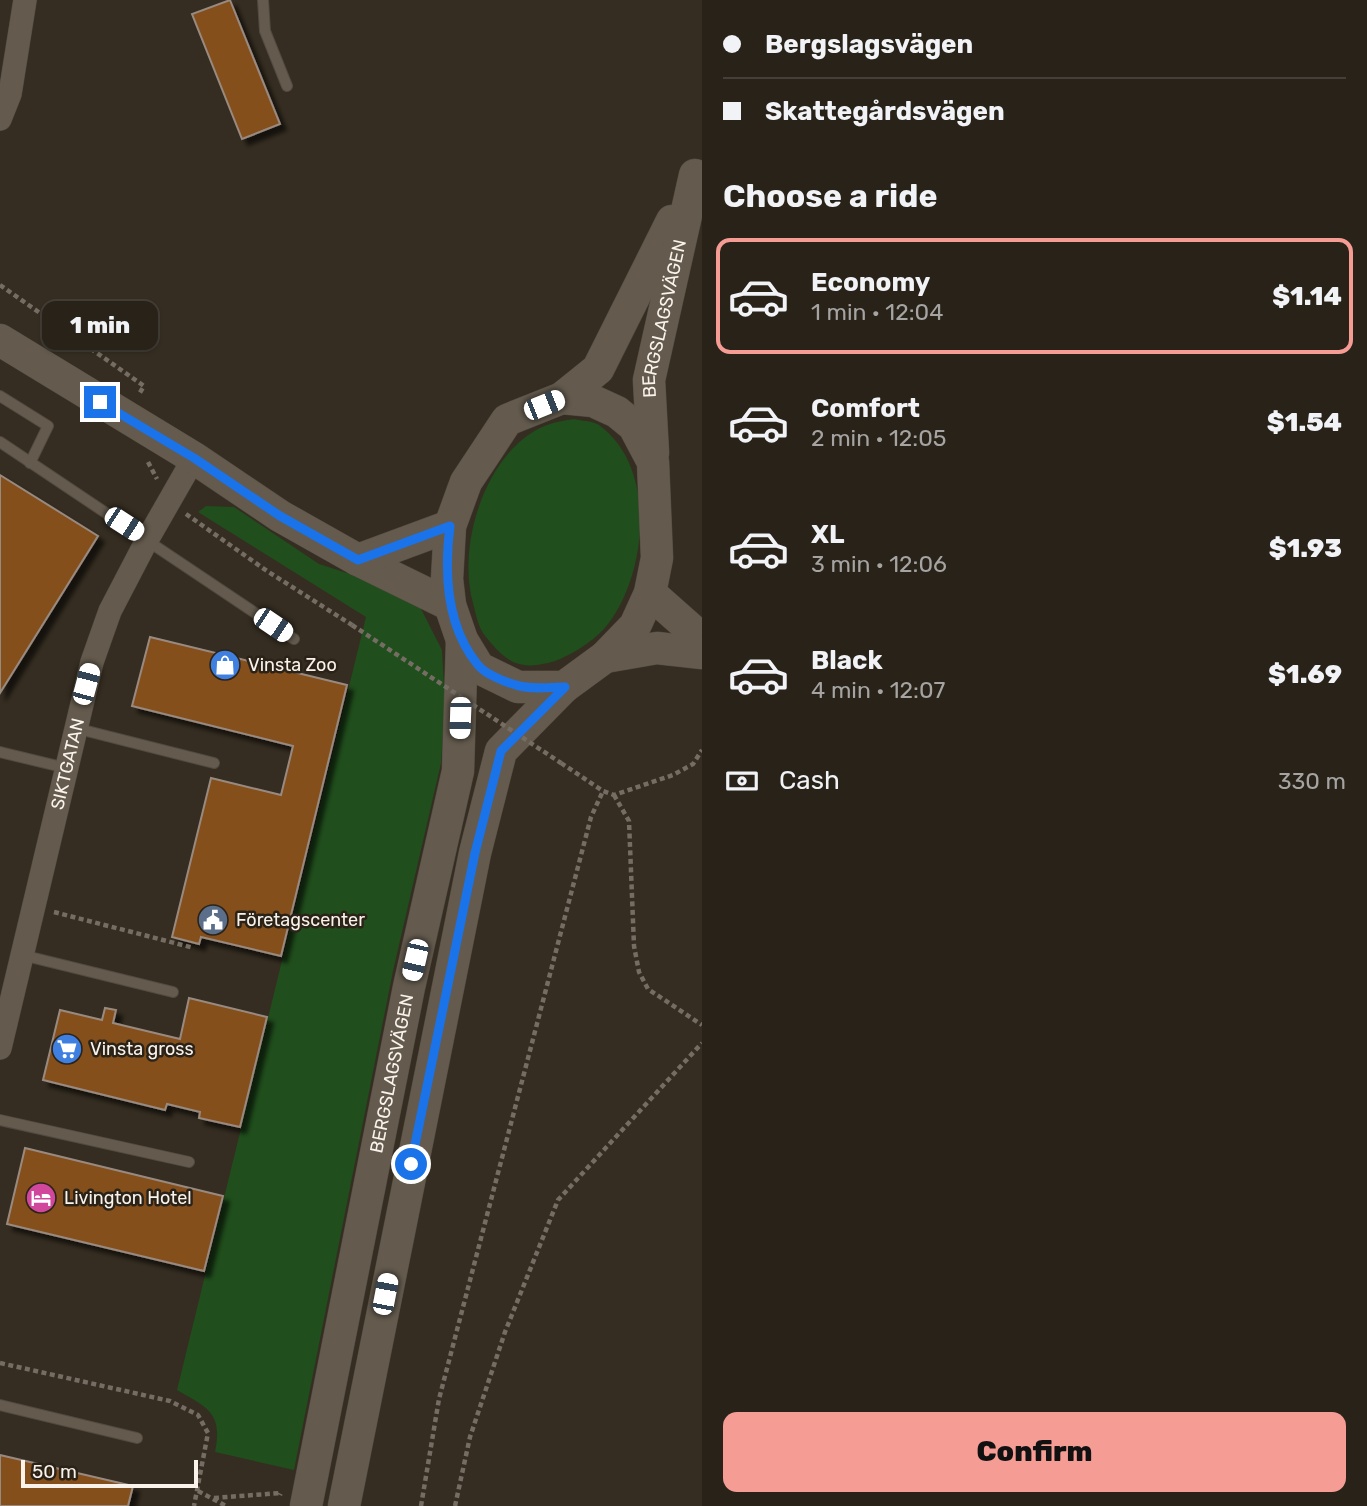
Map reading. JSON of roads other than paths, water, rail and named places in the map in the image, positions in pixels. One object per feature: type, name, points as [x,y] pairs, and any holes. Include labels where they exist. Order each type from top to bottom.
[{"type":"main road","name":"BERGSLAGSVÄGEN","points":[[565,687],[518,687],[479,668],[463,640],[450,605],[447,579],[450,526],[466,482],[507,420],[562,398],[598,369],[699,168]]},
{"type":"main road","name":"BERGSLAGSVÄGEN","points":[[344,1506],[475,853],[501,751],[565,687],[605,657],[635,626],[650,593],[657,558],[649,380],[699,168]]},
{"type":"main road","points":[[0,340],[194,458],[280,516],[358,560],[450,605]]},
{"type":"main road","name":"BERGSLAGSVÄGEN","points":[[562,398],[593,401],[617,412],[634,426],[653,462]]},
{"type":"main road","points":[[358,560],[450,526]]},
{"type":"main road","points":[[650,593],[702,639]]},
{"type":"main road","name":"BERGSLAGSVÄGEN","points":[[306,1506],[409,987],[458,771],[463,640]]},
{"type":"main road","points":[[605,657],[657,648],[702,653]]},
{"type":"street","points":[[0,119],[10,94],[25,0]]},
{"type":"street","name":"SIKTGATAN","points":[[0,1048],[92,662],[110,611],[194,458]]},
{"type":"lane","points":[[263,0],[265,31],[287,86]]},
{"type":"lane","points":[[0,396],[48,426],[30,463]]},
{"type":"lane","points":[[0,442],[294,639]]},
{"type":"lane","points":[[75,728],[214,764]]},
{"type":"lane","points":[[3,753],[66,768]]},
{"type":"lane","points":[[22,956],[173,992]]},
{"type":"lane","points":[[0,1120],[189,1163]]},
{"type":"lane","points":[[0,1405],[137,1438]]},
{"type":"place","name":"Vinsta Zoo","points":[[225,665]]},
{"type":"place","name":"Företagscenter","points":[[213,920]]},
{"type":"place","name":"Vinsta gross","points":[[67,1049]]},
{"type":"place","name":"Livington Hotel","points":[[41,1198]]}]
